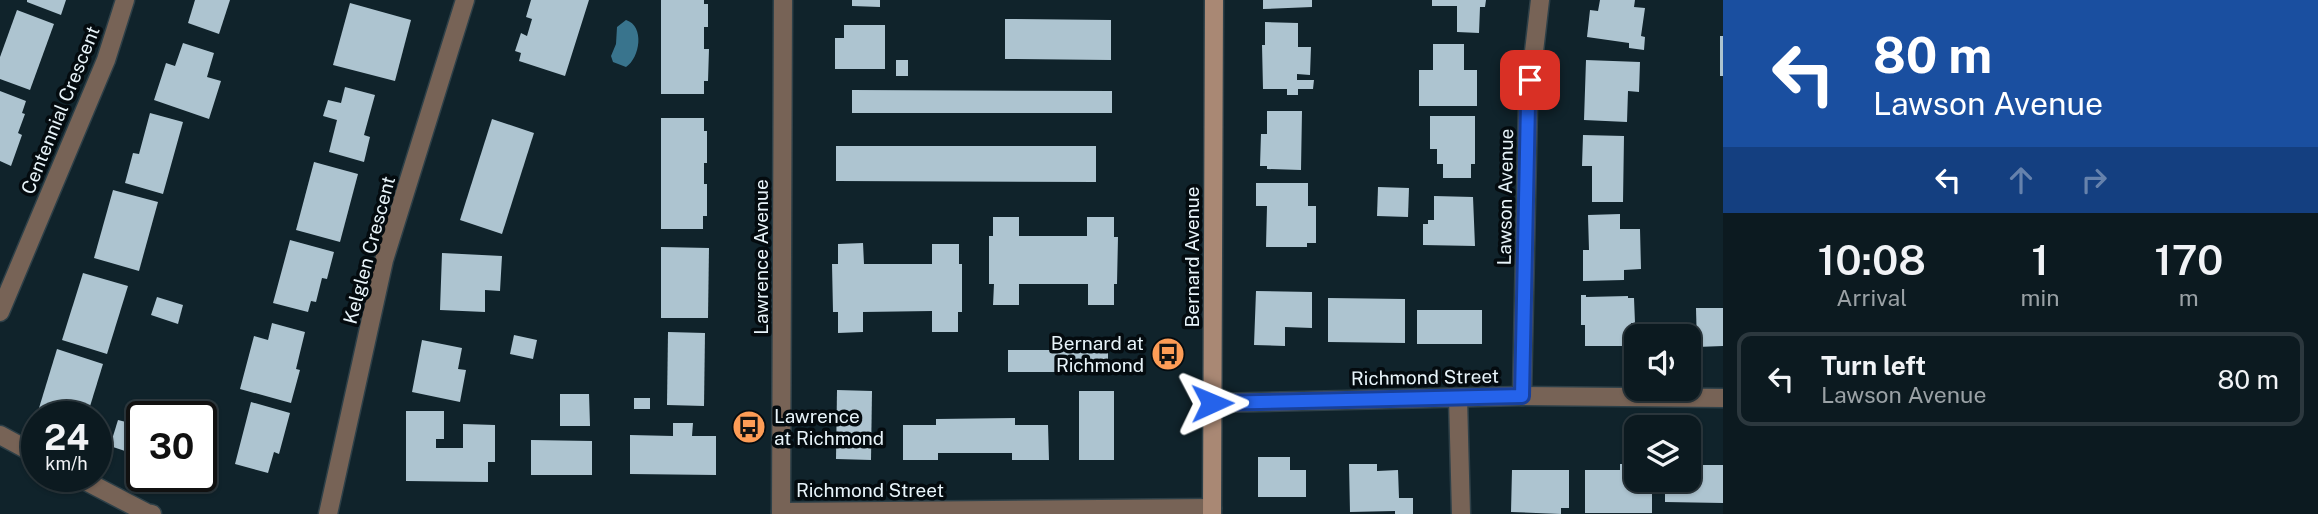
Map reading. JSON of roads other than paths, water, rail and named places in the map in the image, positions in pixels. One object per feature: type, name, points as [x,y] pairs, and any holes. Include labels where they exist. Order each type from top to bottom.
[{"type":"street","name":"Centennial Crescent","points":[[0,312],[106,60],[125,0]]},
{"type":"street","name":"Kelglen Crescent","points":[[328,514],[384,260],[465,0]]},
{"type":"street","name":"Lawrence Avenue","points":[[781,513],[783,0]]},
{"type":"street","name":"Bernard Avenue","points":[[1212,511],[1214,0]]},
{"type":"street","name":"Lawson Avenue","points":[[1522,396],[1528,103],[1540,0]]},
{"type":"street","name":"Richmond Street","points":[[1212,403],[1522,396],[1723,398]]},
{"type":"street","points":[[1458,398],[1461,514]]},
{"type":"street","points":[[0,435],[21,446]]},
{"type":"street","points":[[107,492],[152,514]]},
{"type":"street","name":"Richmond Street","points":[[781,513],[1212,511]]},
{"type":"water","points":[[626,20],[636,29],[638,42],[635,57],[626,67],[613,62],[611,56],[616,44],[617,27]]},
{"type":"place","name":"Bernard at Richmond","points":[[1168,354]]},
{"type":"place","name":"Lawrence at Richmond","points":[[749,427]]}]
